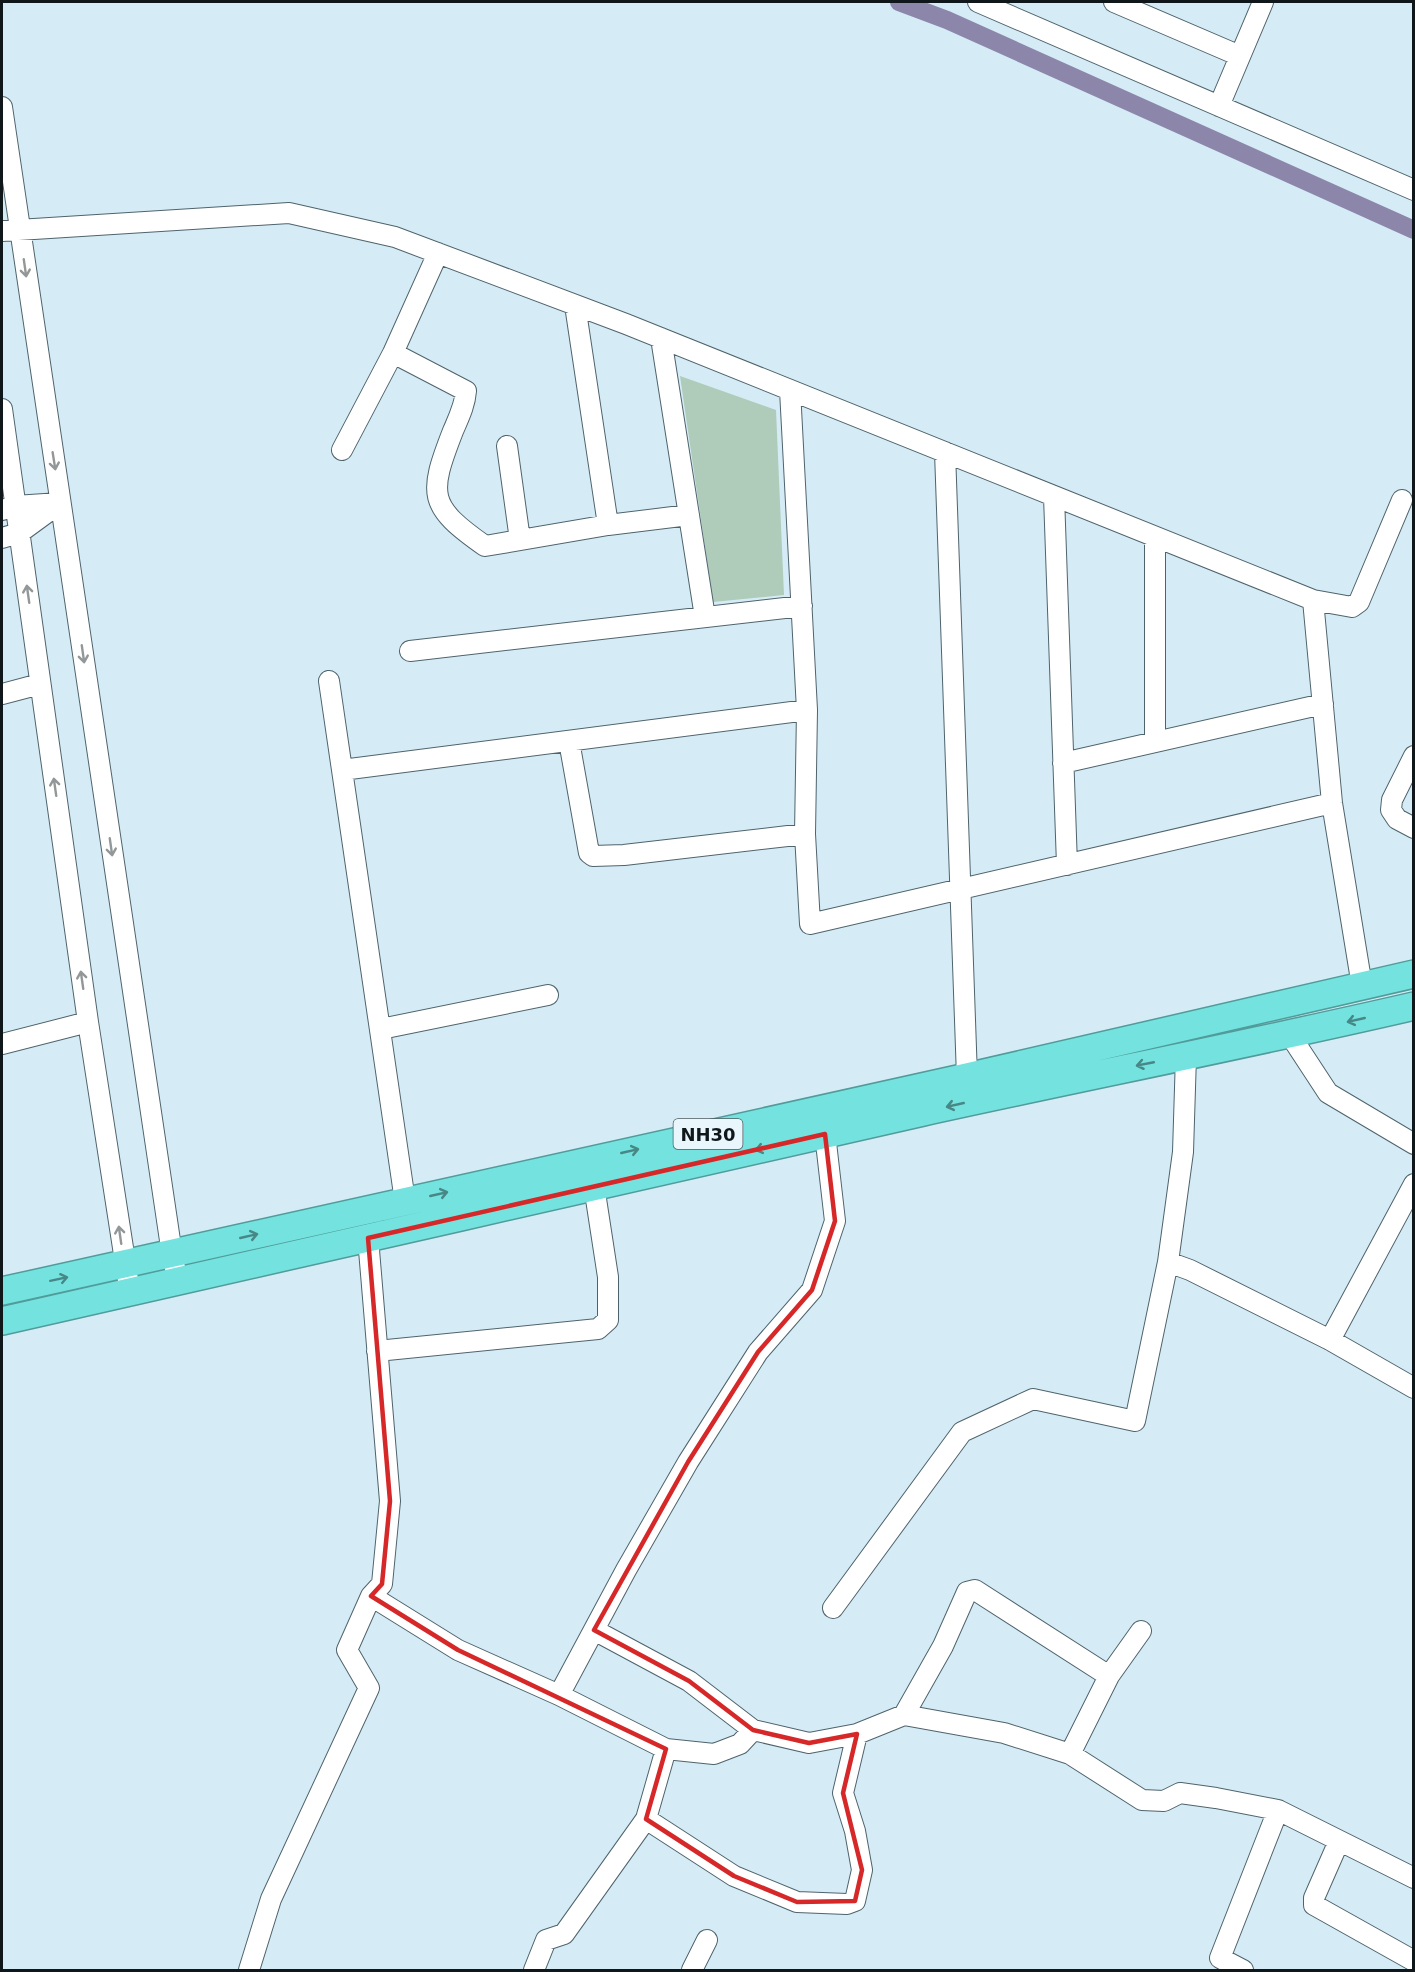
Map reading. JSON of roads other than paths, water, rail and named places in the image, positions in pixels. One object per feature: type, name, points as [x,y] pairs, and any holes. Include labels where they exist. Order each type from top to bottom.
[{"type":"highway","name":"NH30","points":[[2,1291],[967,1077],[1413,974]]},
{"type":"highway","name":"NH30","points":[[2,1321],[825,1134],[1290,1035],[1413,1006]]},
{"type":"street","points":[[978,2],[1413,190]]},
{"type":"street","points":[[1114,2],[1240,56]]},
{"type":"street","points":[[1219,105],[1263,2]]},
{"type":"street","points":[[2,107],[11,230],[60,503],[178,1282]]},
{"type":"street","points":[[11,230],[289,213],[395,237],[661,338],[1313,600],[1352,607],[1359,602],[1402,500]]},
{"type":"street","points":[[342,450],[393,353],[438,253]]},
{"type":"street","points":[[575,305],[608,525]]},
{"type":"street","points":[[661,338],[705,617]]},
{"type":"street","points":[[393,353],[466,391],[465,402],[442,458],[437,495],[441,508],[451,520],[485,546],[608,525],[689,515]]},
{"type":"street","points":[[790,390],[807,710],[806,834],[810,924],[1332,803]]},
{"type":"street","points":[[2,410],[10,535],[40,684],[88,1022],[130,1293]]},
{"type":"street","points":[[507,446],[520,540]]},
{"type":"street","points":[[945,452],[967,1077]]},
{"type":"street","points":[[1054,496],[1067,865]]},
{"type":"street","points":[[8,508],[60,503]]},
{"type":"street","points":[[10,535],[60,503]]},
{"type":"street","points":[[1155,537],[1155,742]]},
{"type":"street","points":[[1313,600],[1332,803],[1362,986]]},
{"type":"street","points":[[410,651],[802,606]]},
{"type":"street","points":[[329,681],[405,1201]]},
{"type":"street","points":[[2,694],[40,684]]},
{"type":"street","points":[[1064,763],[1323,704]]},
{"type":"street","points":[[342,770],[807,710]]},
{"type":"street","points":[[569,741],[585,837],[589,853],[593,856],[646,853],[806,834]]},
{"type":"street","points":[[1413,756],[1392,800],[1391,810],[1397,819],[1413,828]]},
{"type":"street","points":[[381,1029],[548,995]]},
{"type":"street","points":[[2,1044],[88,1022]]},
{"type":"street","points":[[1290,1035],[1328,1093],[1413,1144]]},
{"type":"street","points":[[833,1608],[962,1432],[1033,1399],[1135,1421],[1168,1262],[1183,1152],[1186,1056]]},
{"type":"street","points":[[559,1695],[688,1462],[758,1352],[812,1290],[835,1221],[825,1134]]},
{"type":"street","points":[[1330,1340],[1413,1184]]},
{"type":"street","points":[[377,1351],[598,1329],[608,1320],[608,1277],[594,1186]]},
{"type":"street","points":[[249,1971],[272,1899],[369,1688],[347,1650],[371,1596],[382,1584],[390,1501],[368,1238]]},
{"type":"street","points":[[1168,1262],[1190,1270],[1330,1340],[1413,1388]]},
{"type":"street","points":[[904,1715],[943,1646],[968,1592],[975,1590],[1109,1676]]},
{"type":"street","points":[[371,1596],[458,1650],[559,1695],[666,1749],[714,1754],[740,1744],[753,1731]]},
{"type":"street","points":[[594,1630],[688,1681],[753,1731],[809,1743],[857,1734],[904,1715],[1004,1733],[1070,1754],[1142,1800],[1164,1801],[1180,1793],[1278,1810],[1413,1878]]},
{"type":"street","points":[[1070,1754],[1109,1676],[1141,1631]]},
{"type":"street","points":[[645,1819],[734,1876],[797,1902],[847,1904],[855,1901],[862,1870],[855,1831],[843,1793],[857,1734]]},
{"type":"street","points":[[534,1971],[546,1940],[564,1934],[645,1819],[666,1749]]},
{"type":"street","points":[[1243,1971],[1220,1958],[1278,1810]]},
{"type":"street","points":[[1339,1841],[1314,1898],[1314,1905],[1413,1961]]},
{"type":"street","points":[[692,1971],[707,1940]]},
{"type":"waterway","points":[[899,2],[947,20],[1414,230]]}]
